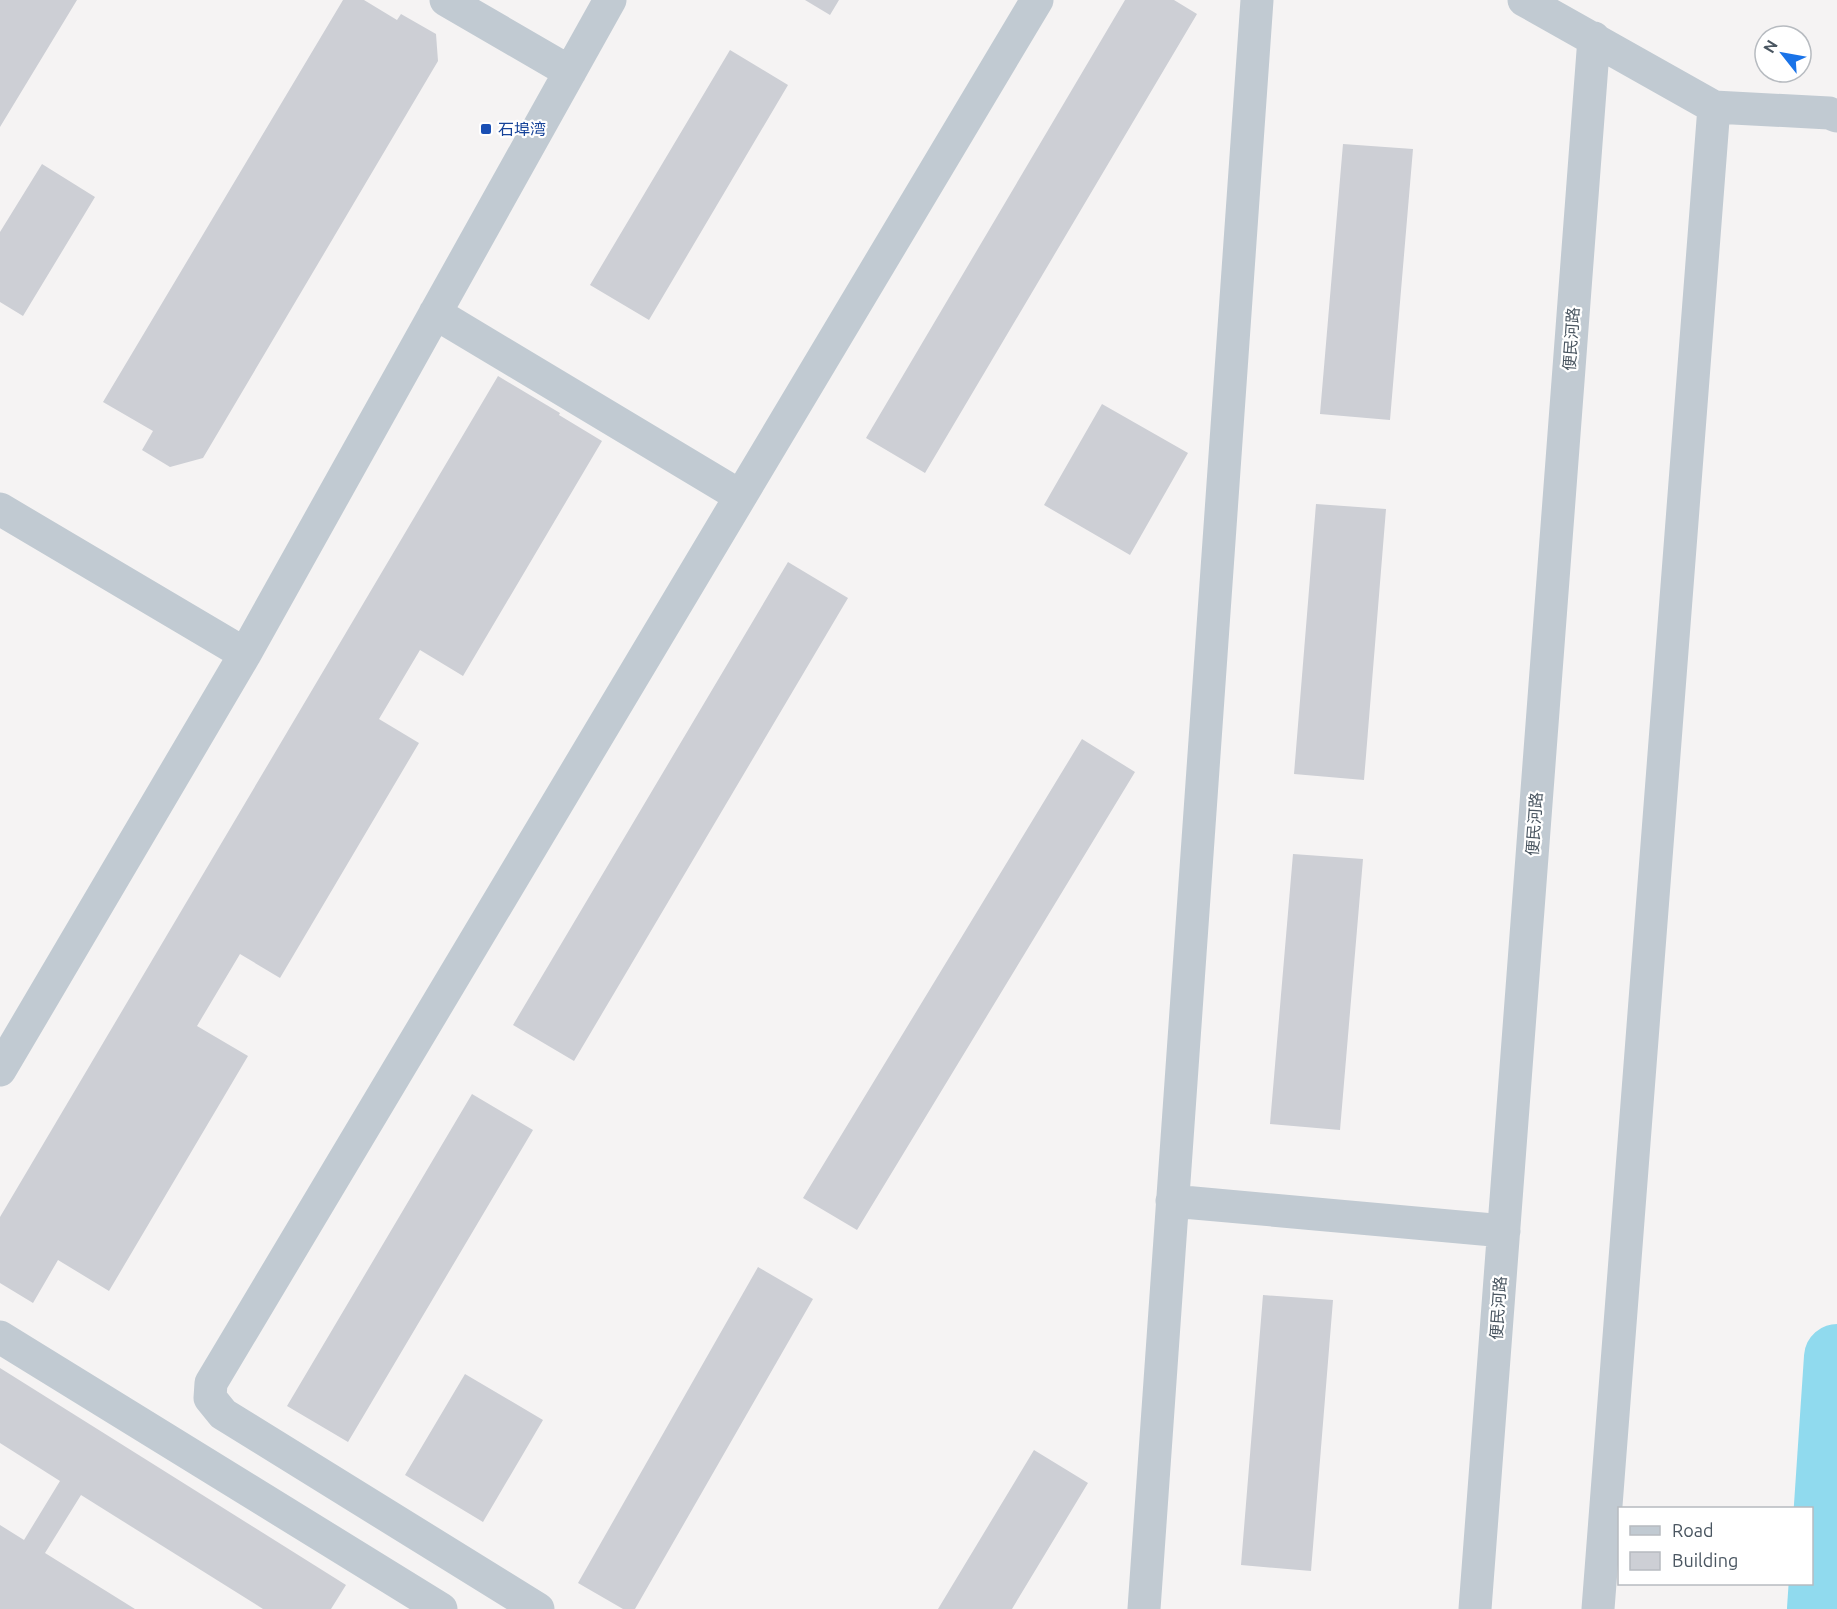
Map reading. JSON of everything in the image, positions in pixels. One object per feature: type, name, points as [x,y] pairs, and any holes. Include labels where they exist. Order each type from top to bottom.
[{"type":"street","points":[[446,0],[570,72]]},
{"type":"street","points":[[0,1070],[245,654],[610,0]]},
{"type":"street","points":[[538,1609],[224,1414],[210,1398],[211,1383],[1037,0]]},
{"type":"street","points":[[1144,1609],[1257,0]]},
{"type":"street","points":[[1524,0],[1714,107],[1829,113],[1837,116]]},
{"type":"street","name":"便民河路","points":[[1475,1609],[1593,38]]},
{"type":"street","points":[[1598,1609],[1714,107]]},
{"type":"street","points":[[435,312],[740,496]]},
{"type":"street","points":[[0,509],[245,654]]},
{"type":"street","points":[[1172,1201],[1504,1231]]},
{"type":"street","points":[[0,1337],[441,1609]]},
{"type":"building","points":[[0,0],[77,0],[0,127]]},
{"type":"building","points":[[343,0],[364,0],[397,20],[401,14],[436,34],[438,61],[203,458],[170,467],[142,450],[153,431],[103,402]]},
{"type":"building","points":[[805,0],[839,0],[830,15]]},
{"type":"building","points":[[1125,0],[1174,0],[1197,14],[925,473],[866,438]]},
{"type":"building","points":[[730,50],[788,85],[649,320],[590,285]]},
{"type":"building","points":[[1343,144],[1413,149],[1390,420],[1320,414]]},
{"type":"building","points":[[42,164],[95,197],[23,316],[0,302],[0,232]]},
{"type":"building","points":[[498,376],[602,441],[463,676],[420,650],[379,719],[419,743],[280,978],[240,954],[197,1026],[248,1056],[109,1291],[58,1260],[33,1303],[0,1283],[0,1217]]},
{"type":"building","points":[[1102,404],[1188,453],[1130,555],[1044,505]]},
{"type":"building","points":[[1316,504],[1386,509],[1364,780],[1294,774]]},
{"type":"building","points":[[788,562],[848,598],[574,1061],[513,1025]]},
{"type":"building","points":[[1082,739],[1135,772],[857,1230],[803,1198]]},
{"type":"building","points":[[1293,854],[1363,859],[1340,1130],[1270,1124]]},
{"type":"building","points":[[472,1094],[533,1130],[348,1442],[287,1406]]},
{"type":"building","points":[[758,1267],[813,1299],[635,1609],[623,1609],[578,1583]]},
{"type":"building","points":[[1263,1295],[1333,1300],[1311,1571],[1241,1565]]},
{"type":"building","points":[[0,1368],[346,1585],[331,1609],[263,1609],[81,1495],[45,1553],[135,1609],[0,1609],[0,1525],[24,1540],[60,1481],[0,1443]]},
{"type":"building","points":[[465,1374],[543,1420],[483,1522],[405,1475]]},
{"type":"building","points":[[1034,1450],[1088,1483],[1012,1609],[938,1609]]},
{"type":"waterway","points":[[1820,1609],[1837,1357]]},
{"type":"place","name":"石埠湾","points":[[486,129]]}]
